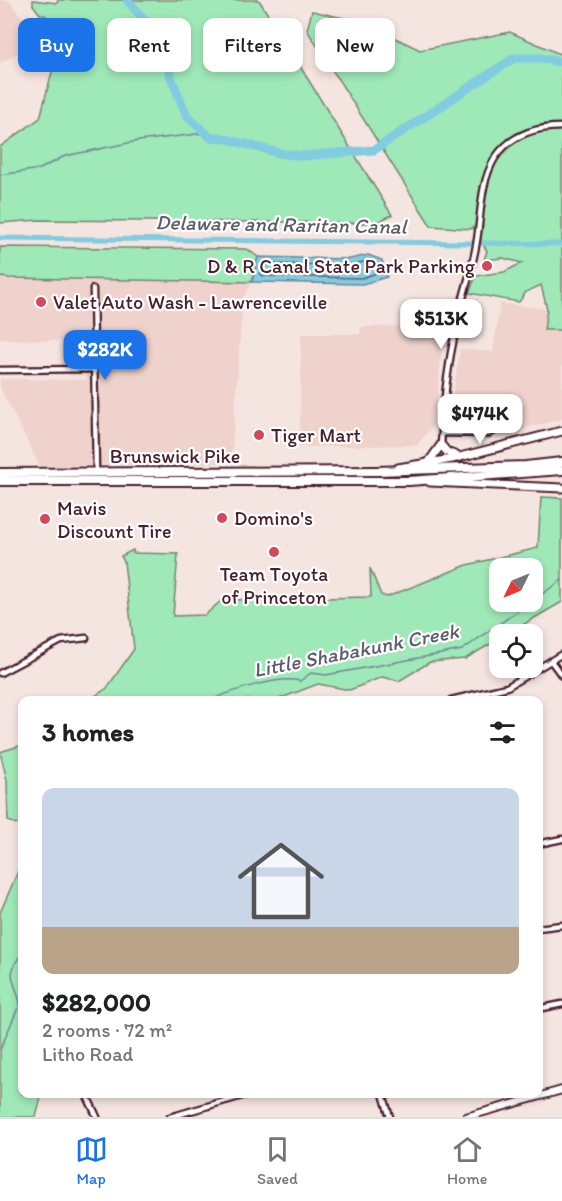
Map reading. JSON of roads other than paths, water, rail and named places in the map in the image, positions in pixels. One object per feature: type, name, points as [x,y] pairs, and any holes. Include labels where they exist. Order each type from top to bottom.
[{"type":"highway","points":[[376,471],[526,466],[562,462]]},
{"type":"highway","points":[[410,481],[562,470]]},
{"type":"highway","name":"Brunswick Pike","points":[[0,473],[376,471]]},
{"type":"highway","name":"Brunswick Pike","points":[[0,481],[410,481]]},
{"type":"main road","name":"Brunswick Pike","points":[[376,471],[460,457],[562,431]]},
{"type":"main road","points":[[428,463],[441,445],[447,452],[460,457]]},
{"type":"main road","name":"Brunswick Pike","points":[[410,481],[562,488]]},
{"type":"main road","points":[[543,1095],[562,1090]]},
{"type":"main road","points":[[466,1117],[534,1098]]},
{"type":"street","points":[[441,445],[456,326],[476,250],[486,180],[499,152],[524,133],[539,128],[562,127]]},
{"type":"street","points":[[93,289],[96,473]]},
{"type":"street","points":[[0,370],[94,369]]},
{"type":"street","points":[[442,433],[488,434],[510,423]]},
{"type":"street","points":[[0,673],[62,641],[86,638]]},
{"type":"street","points":[[473,696],[507,687],[562,654]]},
{"type":"street","points":[[551,661],[562,676]]},
{"type":"street","points":[[543,843],[562,839]]},
{"type":"street","points":[[543,927],[562,925]]},
{"type":"street","points":[[543,1008],[562,1004]]},
{"type":"street","points":[[88,1098],[97,1117]]},
{"type":"street","points":[[170,1117],[234,1098]]},
{"type":"street","points":[[384,1098],[390,1117]]},
{"type":"water","points":[[368,255],[382,260],[387,277],[363,284],[252,282],[258,257],[350,259]]},
{"type":"waterway","points":[[127,0],[158,36],[172,80],[187,116],[211,138],[219,137],[279,153],[302,156],[374,150],[514,58],[539,58],[562,62]]},
{"type":"waterway","points":[[0,175],[40,169],[65,156],[138,141],[206,133]]},
{"type":"waterway","name":"Delaware and Raritan Canal","points":[[0,238],[562,244]]},
{"type":"waterway","name":"Little Shabakunk Creek","points":[[221,696],[268,682],[300,681],[311,673],[326,675],[462,650],[562,580]]},
{"type":"waterway","name":"Little Shabakunk Creek","points":[[18,959],[13,968],[12,978],[18,997]]},
{"type":"waterway","name":"Little Shabakunk Creek","points":[[0,1050],[18,1008]]},
{"type":"place","name":"D & R Canal State Park Parking","points":[[487,266]]},
{"type":"place","name":"Valet Auto Wash - Lawrenceville","points":[[41,302]]},
{"type":"place","name":"Tiger Mart","points":[[259,435]]},
{"type":"place","name":"Domino's","points":[[222,518]]},
{"type":"place","name":"Mavis Discount Tire","points":[[45,519]]},
{"type":"place","name":"Team Toyota of Princeton","points":[[274,552]]}]
